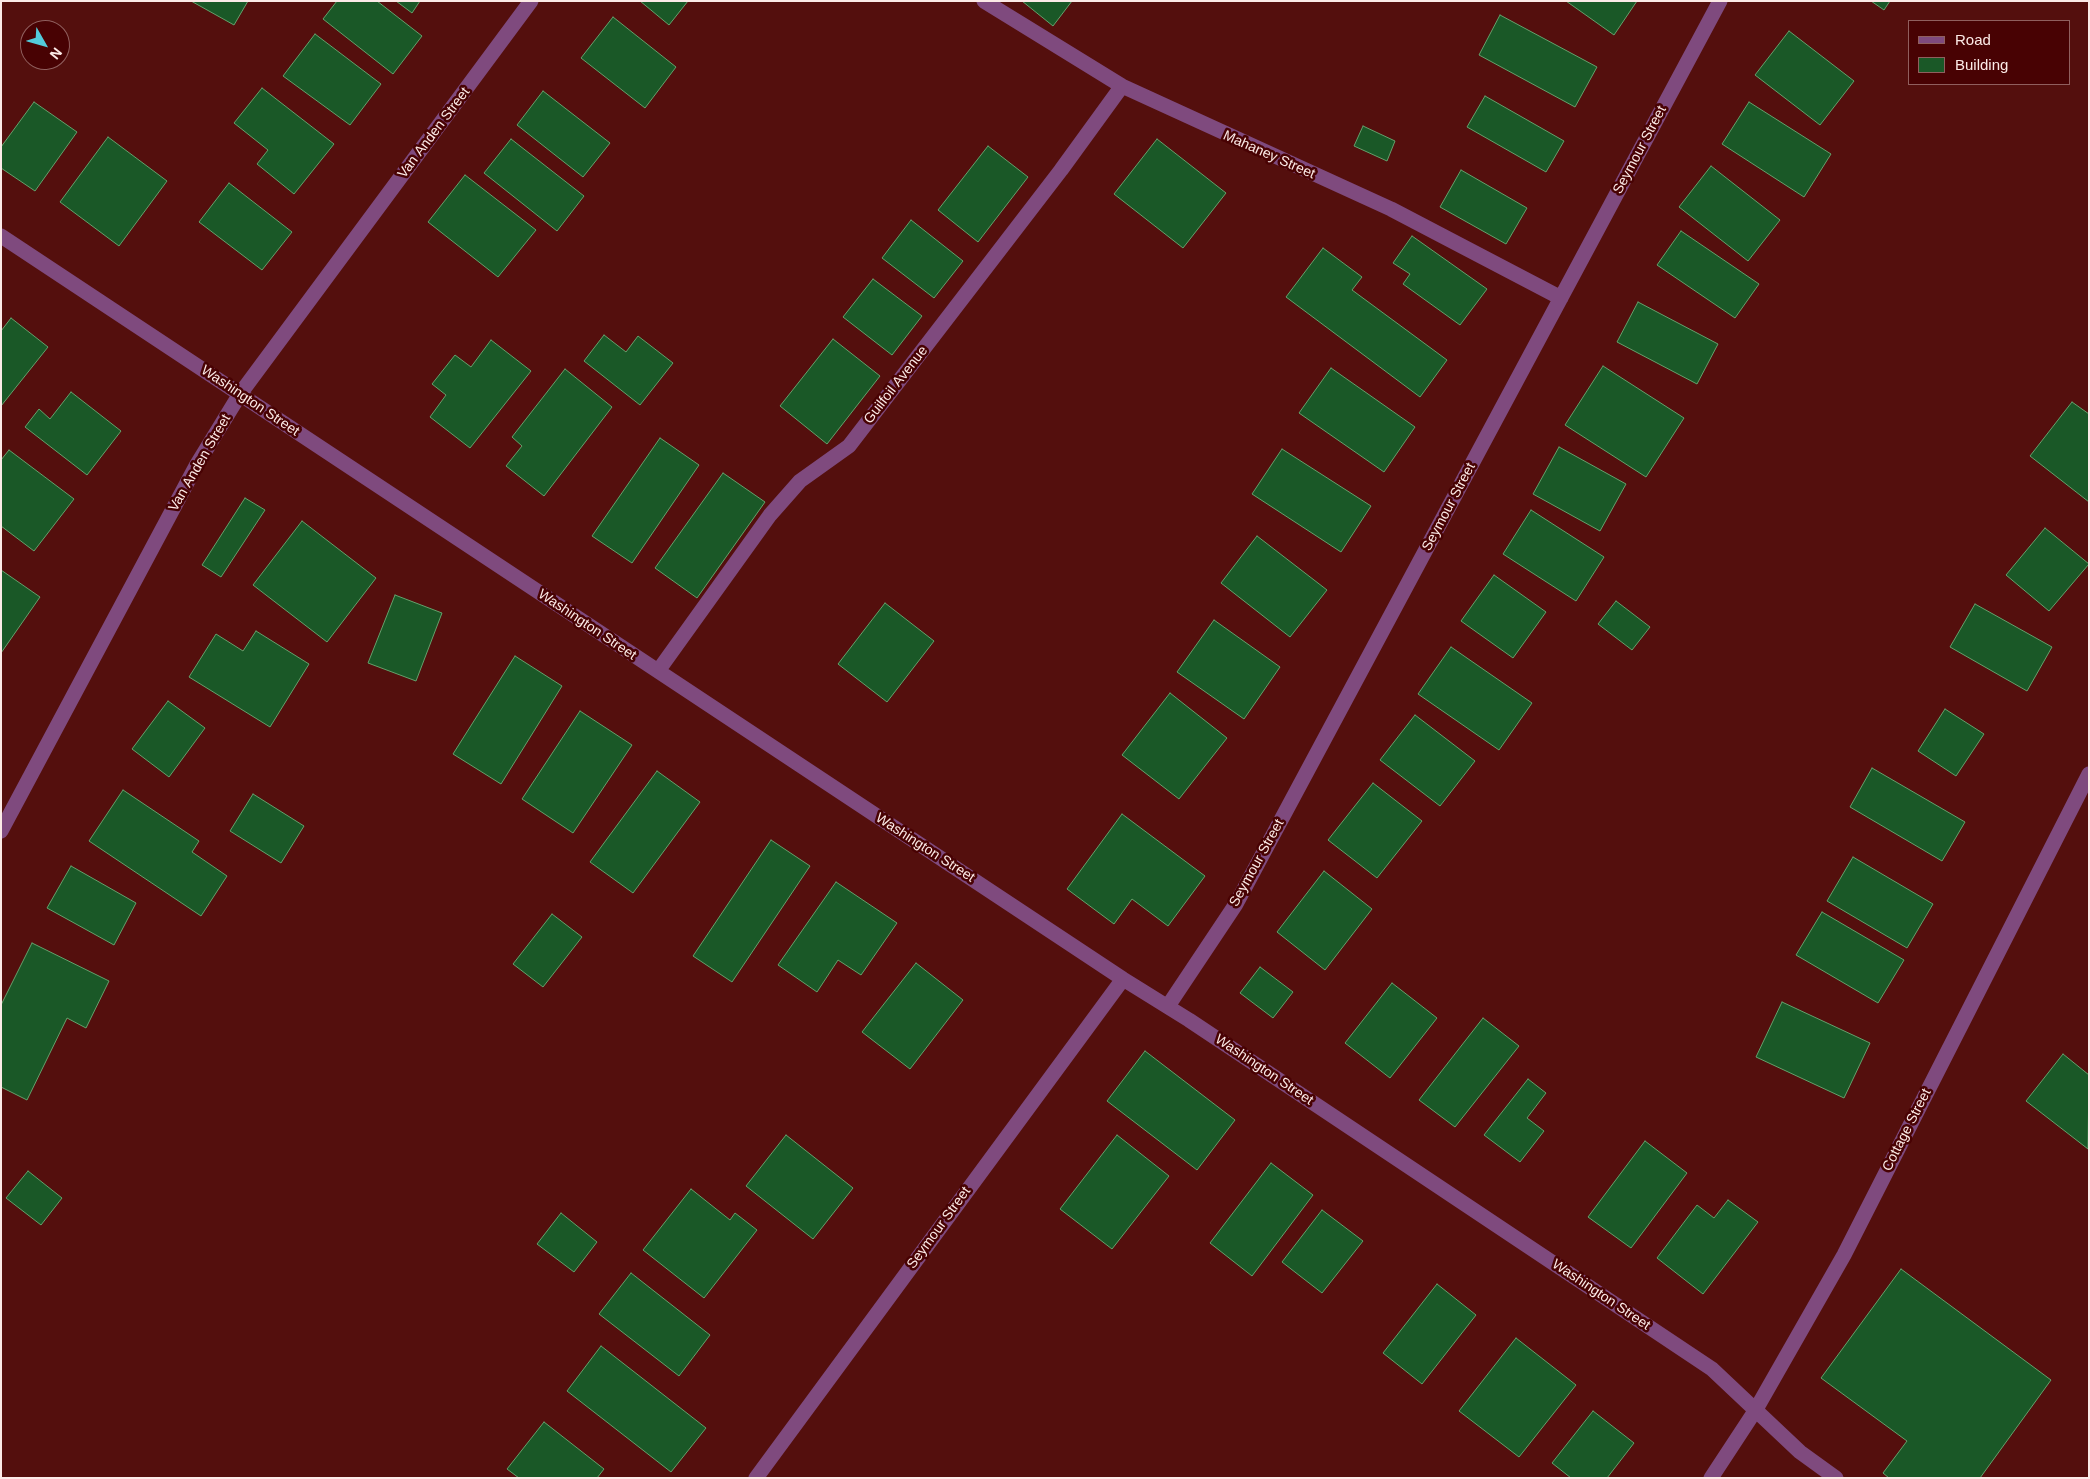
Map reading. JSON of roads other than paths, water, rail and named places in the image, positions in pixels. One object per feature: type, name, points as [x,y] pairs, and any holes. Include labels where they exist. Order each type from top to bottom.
[{"type":"street","name":"Van Anden Street","points":[[1,831],[196,466],[240,394],[531,1]]},
{"type":"street","name":"Mahaney Street","points":[[984,1],[1122,86],[1391,210],[1561,298]]},
{"type":"street","name":"Seymour Street","points":[[1168,1006],[1236,904],[1720,1]]},
{"type":"street","name":"Guilfoil Avenue","points":[[658,671],[770,515],[800,481],[849,446],[1061,170],[1122,86]]},
{"type":"street","name":"Washington Street","points":[[1,236],[1123,979],[1168,1006],[1712,1370],[1800,1452],[1836,1478]]},
{"type":"street","name":"Cottage Street","points":[[1711,1478],[1755,1410],[1844,1255],[2089,774]]},
{"type":"street","name":"Seymour Street","points":[[756,1478],[1123,979]]}]
